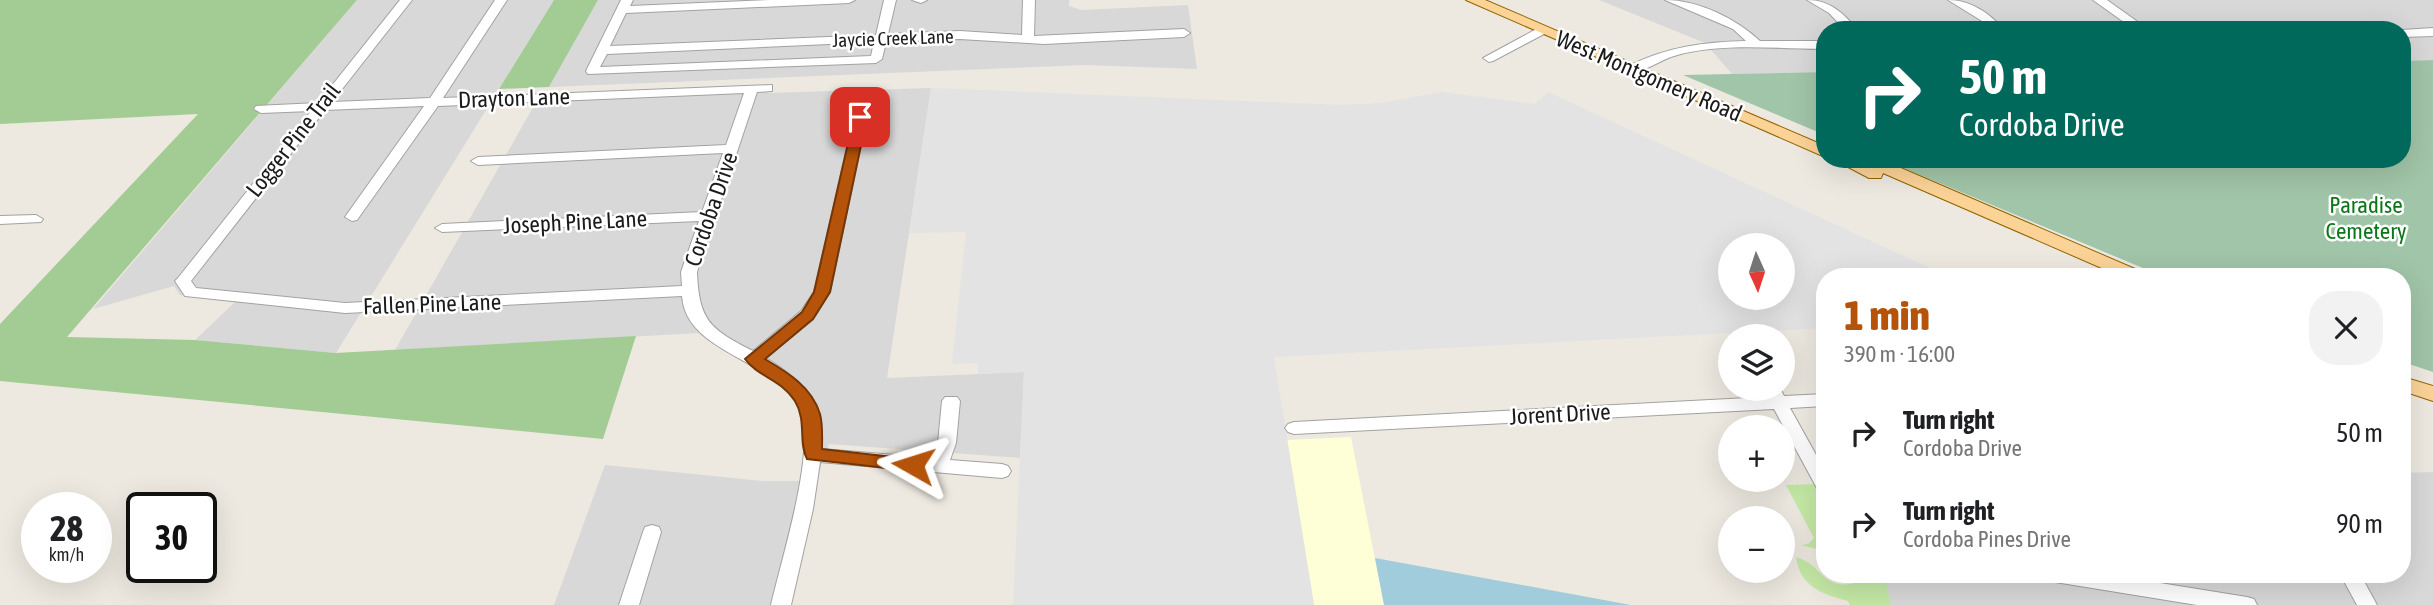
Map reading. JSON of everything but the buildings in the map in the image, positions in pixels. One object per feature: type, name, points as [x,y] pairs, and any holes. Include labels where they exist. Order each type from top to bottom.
[{"type":"main road","name":"West Montgomery Road","points":[[1473,0],[1816,138]]},
{"type":"main road","name":"West Montgomery Road","points":[[1494,0],[1816,148]]},
{"type":"main road","points":[[1860,168],[2088,268]]},
{"type":"main road","points":[[1886,168],[2117,268]]},
{"type":"main road","points":[[2411,375],[2433,382]]},
{"type":"main road","points":[[2411,387],[2433,394]]},
{"type":"street","name":"Logger Pine Trail","points":[[183,281],[406,0]]},
{"type":"street","points":[[352,217],[434,102],[500,0]]},
{"type":"street","points":[[849,0],[624,5],[592,71],[876,60],[890,0]]},
{"type":"street","points":[[1028,40],[1029,0]]},
{"type":"street","points":[[1671,0],[1737,26],[1746,31],[1759,46]]},
{"type":"street","points":[[1813,0],[1833,11],[1843,21]]},
{"type":"street","points":[[1954,0],[1989,21]]},
{"type":"street","points":[[2099,0],[2130,21]]},
{"type":"street","points":[[1489,58],[1542,30]]},
{"type":"street","points":[[2411,33],[2433,32]]},
{"type":"street","name":"Jaycie Creek Lane","points":[[603,50],[975,35],[1028,40],[1184,33]]},
{"type":"street","points":[[1637,66],[1668,51],[1690,48],[1816,45]]},
{"type":"street","name":"Drayton Lane","points":[[261,109],[759,88]]},
{"type":"street","name":"Cordoba Drive","points":[[759,88],[731,149],[689,272],[686,291],[692,313],[701,326],[714,338],[790,381],[811,414],[814,454],[781,605]]},
{"type":"street","points":[[754,359],[807,315],[822,292],[866,92]]},
{"type":"street","points":[[478,160],[731,149]]},
{"type":"street","name":"Joseph Pine Lane","points":[[442,228],[709,216]]},
{"type":"street","points":[[0,220],[36,219]]},
{"type":"street","name":"Fallen Pine Lane","points":[[183,281],[191,292],[345,308],[686,291]]},
{"type":"street","name":"Jorent Drive","points":[[1795,397],[1816,399]]},
{"type":"street","name":"Jorent Drive","points":[[1294,428],[1718,399]]},
{"type":"street","points":[[938,467],[947,443],[951,401]]},
{"type":"street","points":[[1777,401],[1816,471]]},
{"type":"street","points":[[814,454],[1002,471]]},
{"type":"street","points":[[629,605],[652,532]]},
{"type":"street","points":[[2111,583],[2247,605]]},
{"type":"street","points":[[2355,583],[2367,605]]},
{"type":"shaded area","points":[[0,0],[357,0],[67,337],[195,340],[336,353],[636,336],[603,439],[0,381],[0,324],[198,114],[0,124]]},
{"type":"shaded area","points":[[357,0],[554,0],[336,353],[195,340],[235,302],[180,295],[174,286],[93,309]]},
{"type":"shaded area","points":[[554,0],[598,0],[549,87],[499,89]]},
{"type":"shaded area","points":[[598,0],[1069,0],[1069,6],[1081,10],[1188,5],[1197,69],[1085,65],[549,87]]},
{"type":"shaded area","points":[[1599,0],[2433,0],[2433,60],[2411,61],[2411,21],[1816,21],[1816,72],[1732,74],[1705,43]]},
{"type":"shaded area","points":[[768,85],[767,93],[931,88],[887,378],[1024,372],[1020,458],[829,444],[818,474],[791,605],[554,605],[605,465],[762,481],[802,481],[808,451],[802,414],[792,396],[775,379],[722,350],[699,333],[395,350],[540,95]]},
{"type":"shaded area","points":[[931,88],[1341,105],[1381,103],[1442,92],[1535,104],[1548,92],[1930,268],[1816,268],[1816,328],[1795,330],[1795,324],[1718,324],[1718,334],[1274,357],[1314,605],[1013,605],[1024,372],[978,374],[978,363],[952,364],[966,232],[909,233]]},
{"type":"shaded area","points":[[1351,437],[1384,605],[1314,605],[1287,440]]},
{"type":"shaded area","points":[[2433,472],[2433,605],[1850,605],[1863,583],[2411,583],[2411,473]]},
{"type":"green space","name":"Paradise Cemetery","points":[[2433,60],[2433,372],[2411,365],[2411,268],[2143,268],[1904,168],[2411,168],[2411,61]]},
{"type":"green space","points":[[1816,72],[1816,131],[1683,75]]},
{"type":"green space","points":[[1816,484],[1816,549],[1801,545],[1808,544],[1814,538],[1790,492],[1795,492],[1795,485]]},
{"type":"green space","points":[[1796,557],[1812,565],[1816,569],[1816,583],[1886,583],[1891,605],[1850,605],[1848,601],[1813,587],[1798,567]]},
{"type":"water","points":[[1375,558],[1631,605],[1384,605]]},
{"type":"route","points":[[860,117],[822,292],[807,315],[754,359],[790,381],[801,397],[811,414],[814,454],[913,465]]}]
